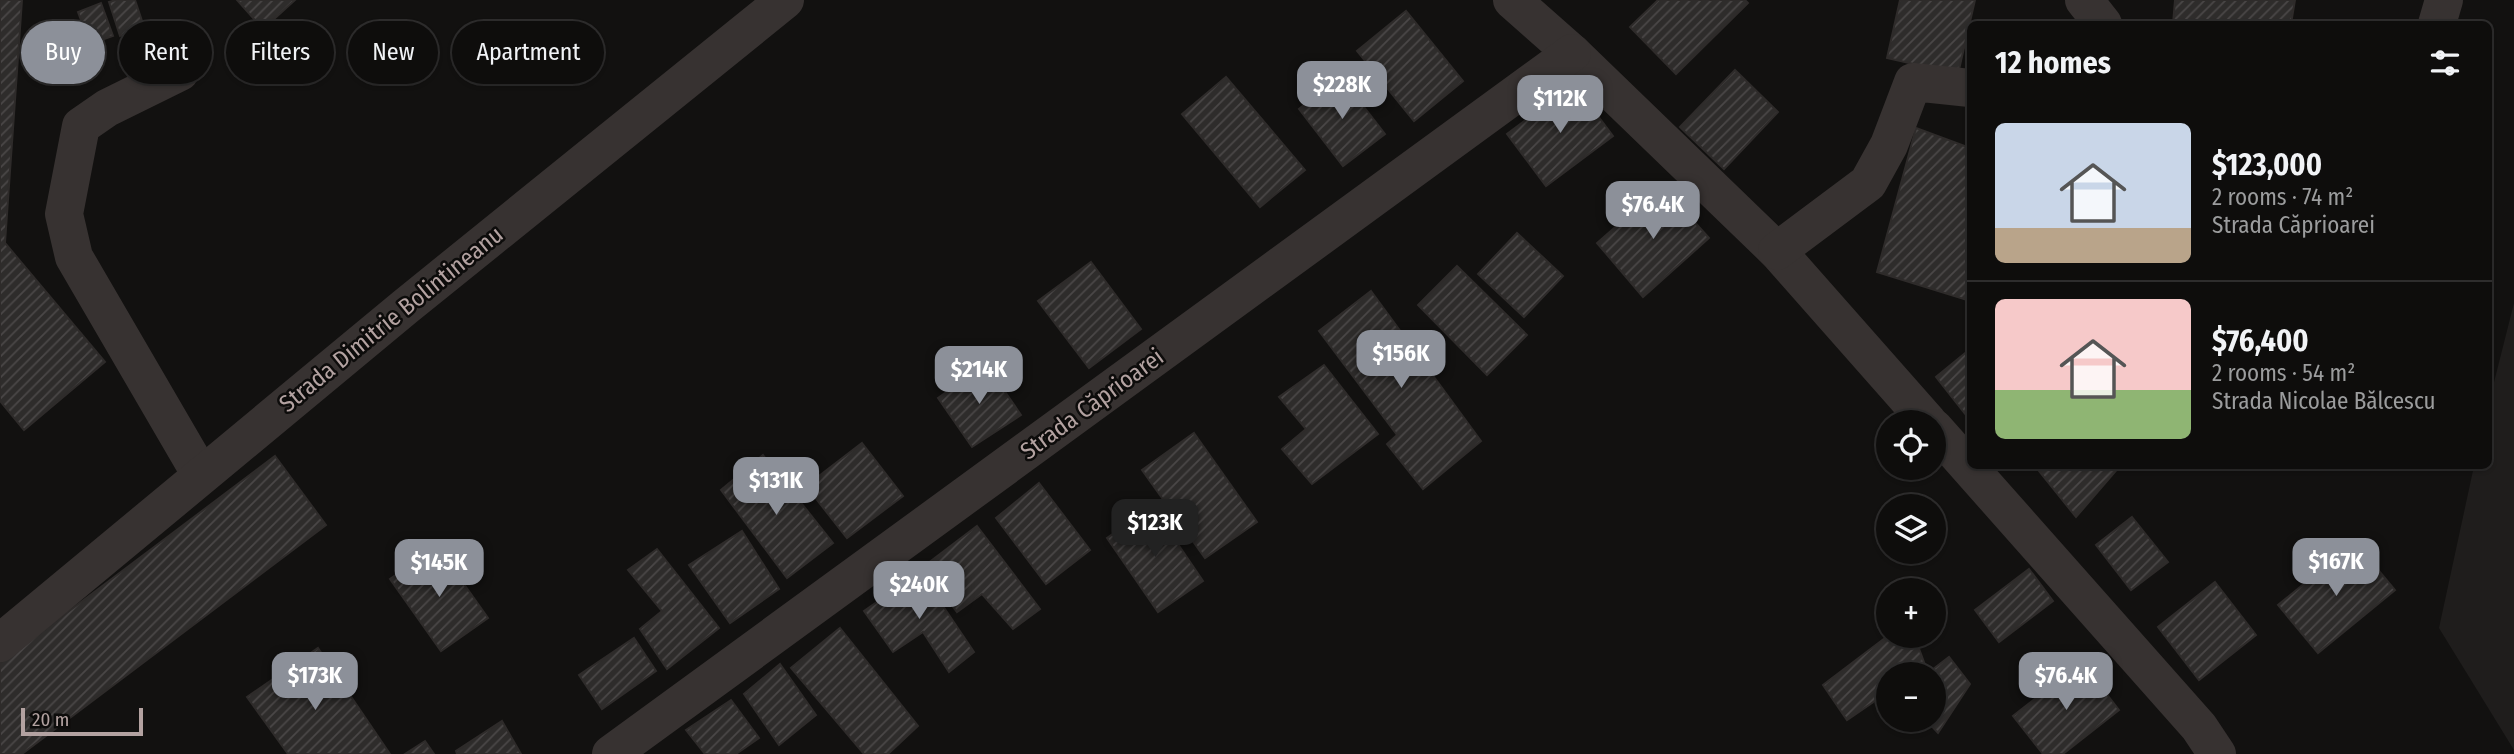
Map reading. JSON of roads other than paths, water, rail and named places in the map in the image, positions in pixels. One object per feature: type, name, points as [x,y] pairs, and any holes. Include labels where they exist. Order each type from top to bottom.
[{"type":"street","name":"Strada Dimitrie Bolintineanu","points":[[0,643],[405,307],[785,0]]},
{"type":"street","points":[[1512,0],[1572,52],[1777,251],[1917,410]]},
{"type":"street","points":[[2084,0],[2101,21]]},
{"type":"street","points":[[2438,21],[2444,0]]},
{"type":"street","name":"Strada Căprioarei","points":[[611,754],[1572,52]]},
{"type":"street","points":[[1777,251],[1868,183],[1889,145],[1913,82],[1967,88]]},
{"type":"street","points":[[156,84],[107,108],[81,126],[64,214],[74,257],[201,475]]},
{"type":"street","points":[[1946,442],[1967,465]]},
{"type":"street","points":[[1970,469],[2199,727],[2217,754]]}]
